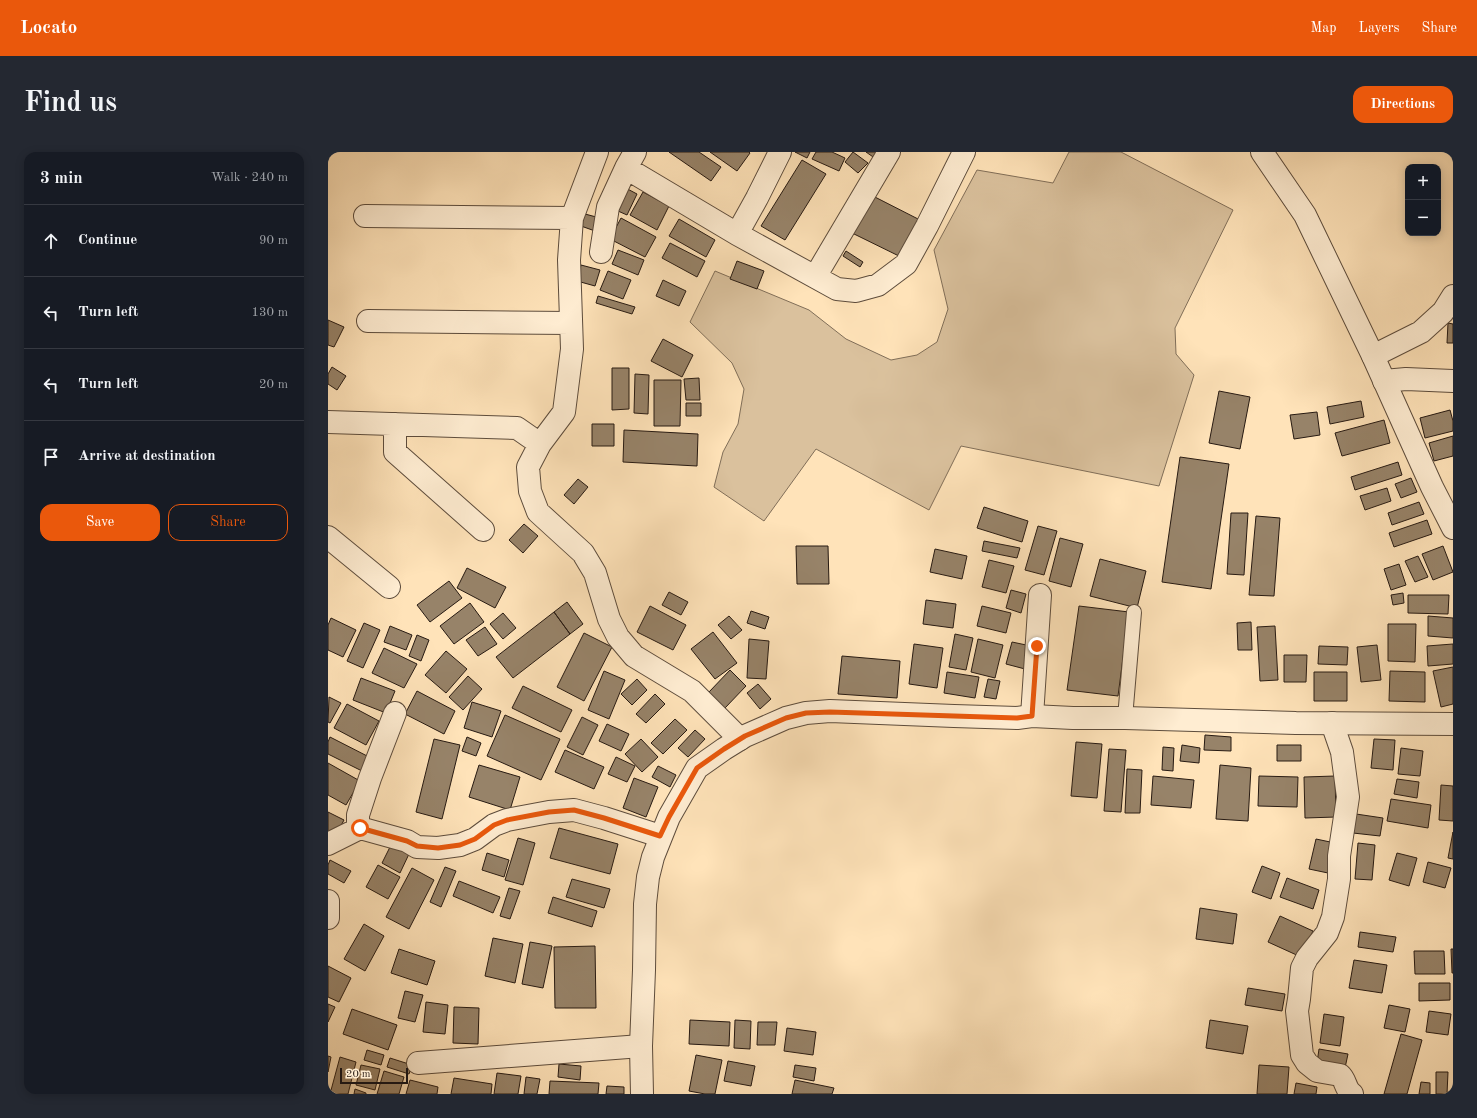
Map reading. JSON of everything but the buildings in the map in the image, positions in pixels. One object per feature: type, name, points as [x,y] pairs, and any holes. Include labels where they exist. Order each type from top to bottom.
[{"type":"street","points":[[597,152],[572,218],[569,260],[572,349],[564,412],[540,444],[528,467],[530,491],[538,512],[583,553],[595,573],[609,619],[618,637],[634,656],[692,692],[740,739]]},
{"type":"street","points":[[737,234],[780,152]]},
{"type":"street","points":[[815,277],[889,152]]},
{"type":"street","points":[[601,252],[608,207],[631,160],[737,234],[837,289],[856,291],[878,285],[906,264],[964,152]]},
{"type":"street","points":[[1262,152],[1305,215],[1373,356],[1432,487],[1453,528]]},
{"type":"street","points":[[365,216],[572,218]]},
{"type":"street","points":[[1373,356],[1421,332],[1443,312],[1453,296]]},
{"type":"street","points":[[368,321],[571,323]]},
{"type":"street","points":[[1384,381],[1406,379],[1453,381]]},
{"type":"street","points":[[328,422],[516,428],[540,444]]},
{"type":"street","points":[[395,424],[395,452],[483,530]]},
{"type":"street","points":[[328,537],[389,587]]},
{"type":"street","points":[[1032,716],[1040,594]]},
{"type":"street","points":[[642,1094],[646,897],[648,877],[660,836],[697,768],[740,739],[786,718],[814,713],[849,712],[1017,718],[1032,716],[1332,723],[1453,724]]},
{"type":"street","points":[[360,828],[357,820],[359,810],[395,713]]},
{"type":"street","points":[[1332,723],[1342,752],[1348,790],[1348,803],[1339,856],[1339,879],[1333,917],[1327,933],[1306,958],[1302,968],[1297,1011],[1302,1055],[1307,1063],[1317,1071],[1340,1075],[1343,1077],[1348,1091],[1352,1094]]},
{"type":"street","points":[[328,844],[360,828],[407,841],[417,846],[438,848],[460,845],[475,839],[494,825],[507,820],[549,812],[574,810],[660,836]]},
{"type":"street","points":[[328,901],[328,918]]},
{"type":"street","points":[[418,1063],[642,1046]]},
{"type":"lane","points":[[1125,718],[1134,612]]},
{"type":"shaded area","points":[[1069,152],[1121,152],[1233,210],[1175,328],[1176,354],[1194,375],[1159,486],[961,446],[929,510],[816,449],[764,521],[714,487],[723,452],[738,424],[744,389],[732,363],[690,322],[715,271],[809,310],[846,339],[891,360],[917,355],[937,342],[948,309],[934,250],[977,170],[1053,183]]},
{"type":"route","points":[[360,828],[407,841],[417,846],[438,848],[460,845],[475,839],[494,825],[507,820],[549,812],[574,810],[660,836],[697,768],[745,736],[786,718],[806,713],[830,712],[1017,718],[1032,716],[1037,646]]}]
